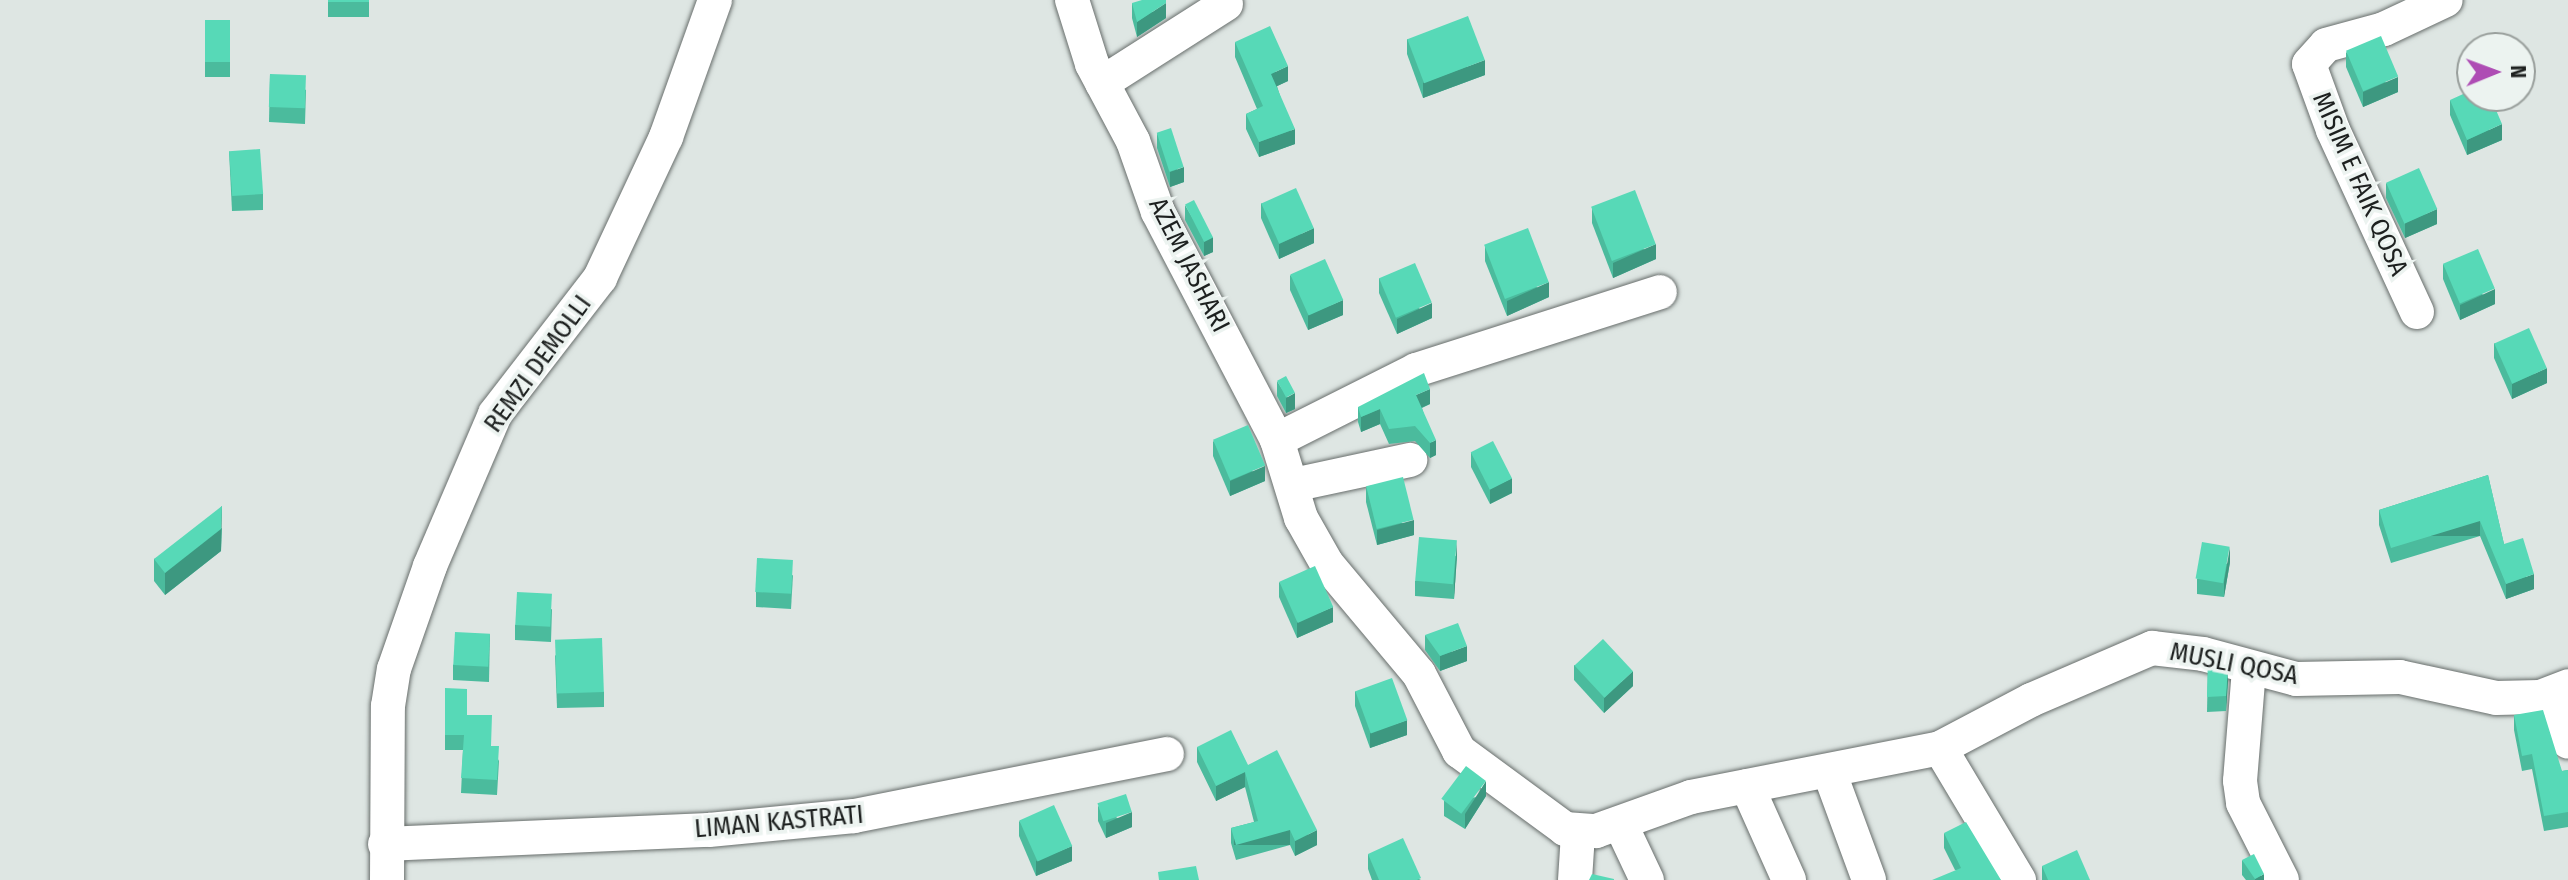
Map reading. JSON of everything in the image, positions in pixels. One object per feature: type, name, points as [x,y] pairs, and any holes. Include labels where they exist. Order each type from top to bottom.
[{"type":"street","name":"REMZI DEMOLLI","points":[[387,880],[388,706],[394,669],[430,566],[495,414],[600,278],[666,137],[715,0]]},
{"type":"street","name":"AZEM JASHARI","points":[[1072,0],[1102,83],[1133,141],[1158,212],[1277,440],[1301,518],[1327,564],[1419,674],[1450,740],[1553,822],[1578,833]]},
{"type":"street","name":"MISIM E FAIK QOSA","points":[[2417,312],[2333,130],[2309,64],[2326,45],[2384,29],[2446,0]]},
{"type":"street","points":[[1102,83],[1226,4]]},
{"type":"street","points":[[1277,440],[1416,370],[1660,292]]},
{"type":"street","points":[[1293,485],[1410,460]]},
{"type":"street","name":"MUSLI QOSA","points":[[1578,833],[1620,823],[1691,797],[1929,751],[2031,700],[2152,648],[2203,654],[2249,669],[2296,679],[2400,677],[2496,698],[2562,689]]},
{"type":"street","points":[[2249,669],[2240,781],[2243,803],[2282,880]]},
{"type":"street","points":[[2562,689],[2568,742]]},
{"type":"street","points":[[1929,751],[2019,880]]},
{"type":"street","name":"LIMAN KASTRATI","points":[[385,844],[696,830],[854,816],[1167,754]]},
{"type":"street","points":[[1829,771],[1869,880]]},
{"type":"street","points":[[1747,786],[1789,880]]},
{"type":"street","points":[[1620,823],[1647,880]]},
{"type":"street","points":[[1575,880],[1578,833]]},
{"type":"building","points":[[369,0],[369,2],[328,2]]},
{"type":"building","points":[[1166,0],[1166,3],[1137,22],[1132,3]]},
{"type":"building","points":[[1468,16],[1485,60],[1424,83],[1407,39]]},
{"type":"building","points":[[205,20],[230,20],[230,62],[205,62]]},
{"type":"building","points":[[1270,26],[1288,66],[1271,74],[1295,129],[1259,142],[1246,114],[1263,106],[1235,42]]},
{"type":"building","points":[[2381,36],[2398,77],[2363,91],[2346,51]]},
{"type":"building","points":[[270,74],[306,75],[305,108],[269,107]]},
{"type":"building","points":[[2456,97],[2456,112],[2497,112],[2502,124],[2467,140],[2450,100]]},
{"type":"building","points":[[1171,128],[1184,167],[1169,172],[1157,133]]},
{"type":"building","points":[[260,149],[263,194],[232,196],[229,151]]},
{"type":"building","points":[[2419,168],[2437,209],[2404,224],[2386,183]]},
{"type":"building","points":[[1296,188],[1314,228],[1279,244],[1261,203]]},
{"type":"building","points":[[1635,190],[1656,244],[1612,261],[1591,207]]},
{"type":"building","points":[[1194,200],[1213,237],[1204,242],[1185,205]]},
{"type":"building","points":[[1528,228],[1549,282],[1505,299],[1484,245]]},
{"type":"building","points":[[2478,249],[2495,289],[2460,303],[2443,264]]},
{"type":"building","points":[[1325,259],[1343,300],[1309,316],[1290,274]]},
{"type":"building","points":[[1415,263],[1432,303],[1396,318],[1379,278]]},
{"type":"building","points":[[2529,328],[2547,368],[2512,384],[2494,343]]},
{"type":"building","points":[[1424,373],[1430,389],[1416,395],[1436,440],[1430,443],[1415,426],[1389,429],[1380,409],[1361,417],[1358,407]]},
{"type":"building","points":[[1286,376],[1295,393],[1286,397],[1277,381]]},
{"type":"building","points":[[1248,425],[1265,466],[1230,480],[1213,440]]},
{"type":"building","points":[[1493,441],[1512,478],[1490,490],[1471,452]]},
{"type":"building","points":[[2488,475],[2504,544],[2523,538],[2534,574],[2506,584],[2480,521],[2391,548],[2379,510]]},
{"type":"building","points":[[1403,477],[1414,520],[1377,529],[1366,486]]},
{"type":"building","points":[[222,506],[221,529],[165,573],[154,559]]},
{"type":"building","points":[[1419,537],[1457,540],[1453,584],[1415,581]]},
{"type":"building","points":[[2202,542],[2230,547],[2223,583],[2196,578]]},
{"type":"building","points":[[757,558],[793,560],[791,594],[755,592]]},
{"type":"building","points":[[1315,566],[1333,607],[1298,623],[1279,582]]},
{"type":"building","points":[[517,592],[552,594],[550,627],[515,625]]},
{"type":"building","points":[[1458,623],[1467,646],[1440,656],[1425,635]]},
{"type":"building","points":[[455,632],[490,634],[488,667],[453,665]]},
{"type":"building","points":[[602,638],[604,692],[557,694],[555,640]]},
{"type":"building","points":[[1603,639],[1633,671],[1604,698],[1574,666]]},
{"type":"building","points":[[2208,663],[2228,666],[2226,696],[2207,697]]},
{"type":"building","points":[[1392,678],[1407,720],[1371,734],[1355,691]]},
{"type":"building","points":[[445,688],[467,689],[467,715],[492,715],[491,746],[499,746],[497,780],[461,778],[464,735],[445,735]]},
{"type":"building","points":[[2543,710],[2562,771],[2568,770],[2568,812],[2544,816],[2532,754],[2522,756],[2514,715]]},
{"type":"building","points":[[1231,730],[1248,765],[1277,750],[1317,830],[1295,841],[1290,830],[1236,845],[1231,828],[1258,821],[1245,772],[1216,786],[1197,747]]},
{"type":"building","points":[[1466,766],[1486,781],[1461,814],[1441,799]]},
{"type":"building","points":[[1126,794],[1132,812],[1103,821],[1097,803]]},
{"type":"building","points":[[1054,805],[1072,846],[1038,862],[1019,820]]},
{"type":"building","points":[[1966,822],[2001,880],[1932,880],[1961,868],[1944,833]]},
{"type":"building","points":[[1403,838],[1421,878],[1379,880],[1368,854]]},
{"type":"building","points":[[2077,850],[2090,880],[2048,880],[2042,866]]},
{"type":"building","points":[[2254,854],[2264,874],[2255,879],[2242,860]]},
{"type":"building","points":[[1196,866],[1199,880],[1159,880],[1158,872]]},
{"type":"building","points":[[1592,874],[1614,879],[1614,880],[1589,880]]}]
